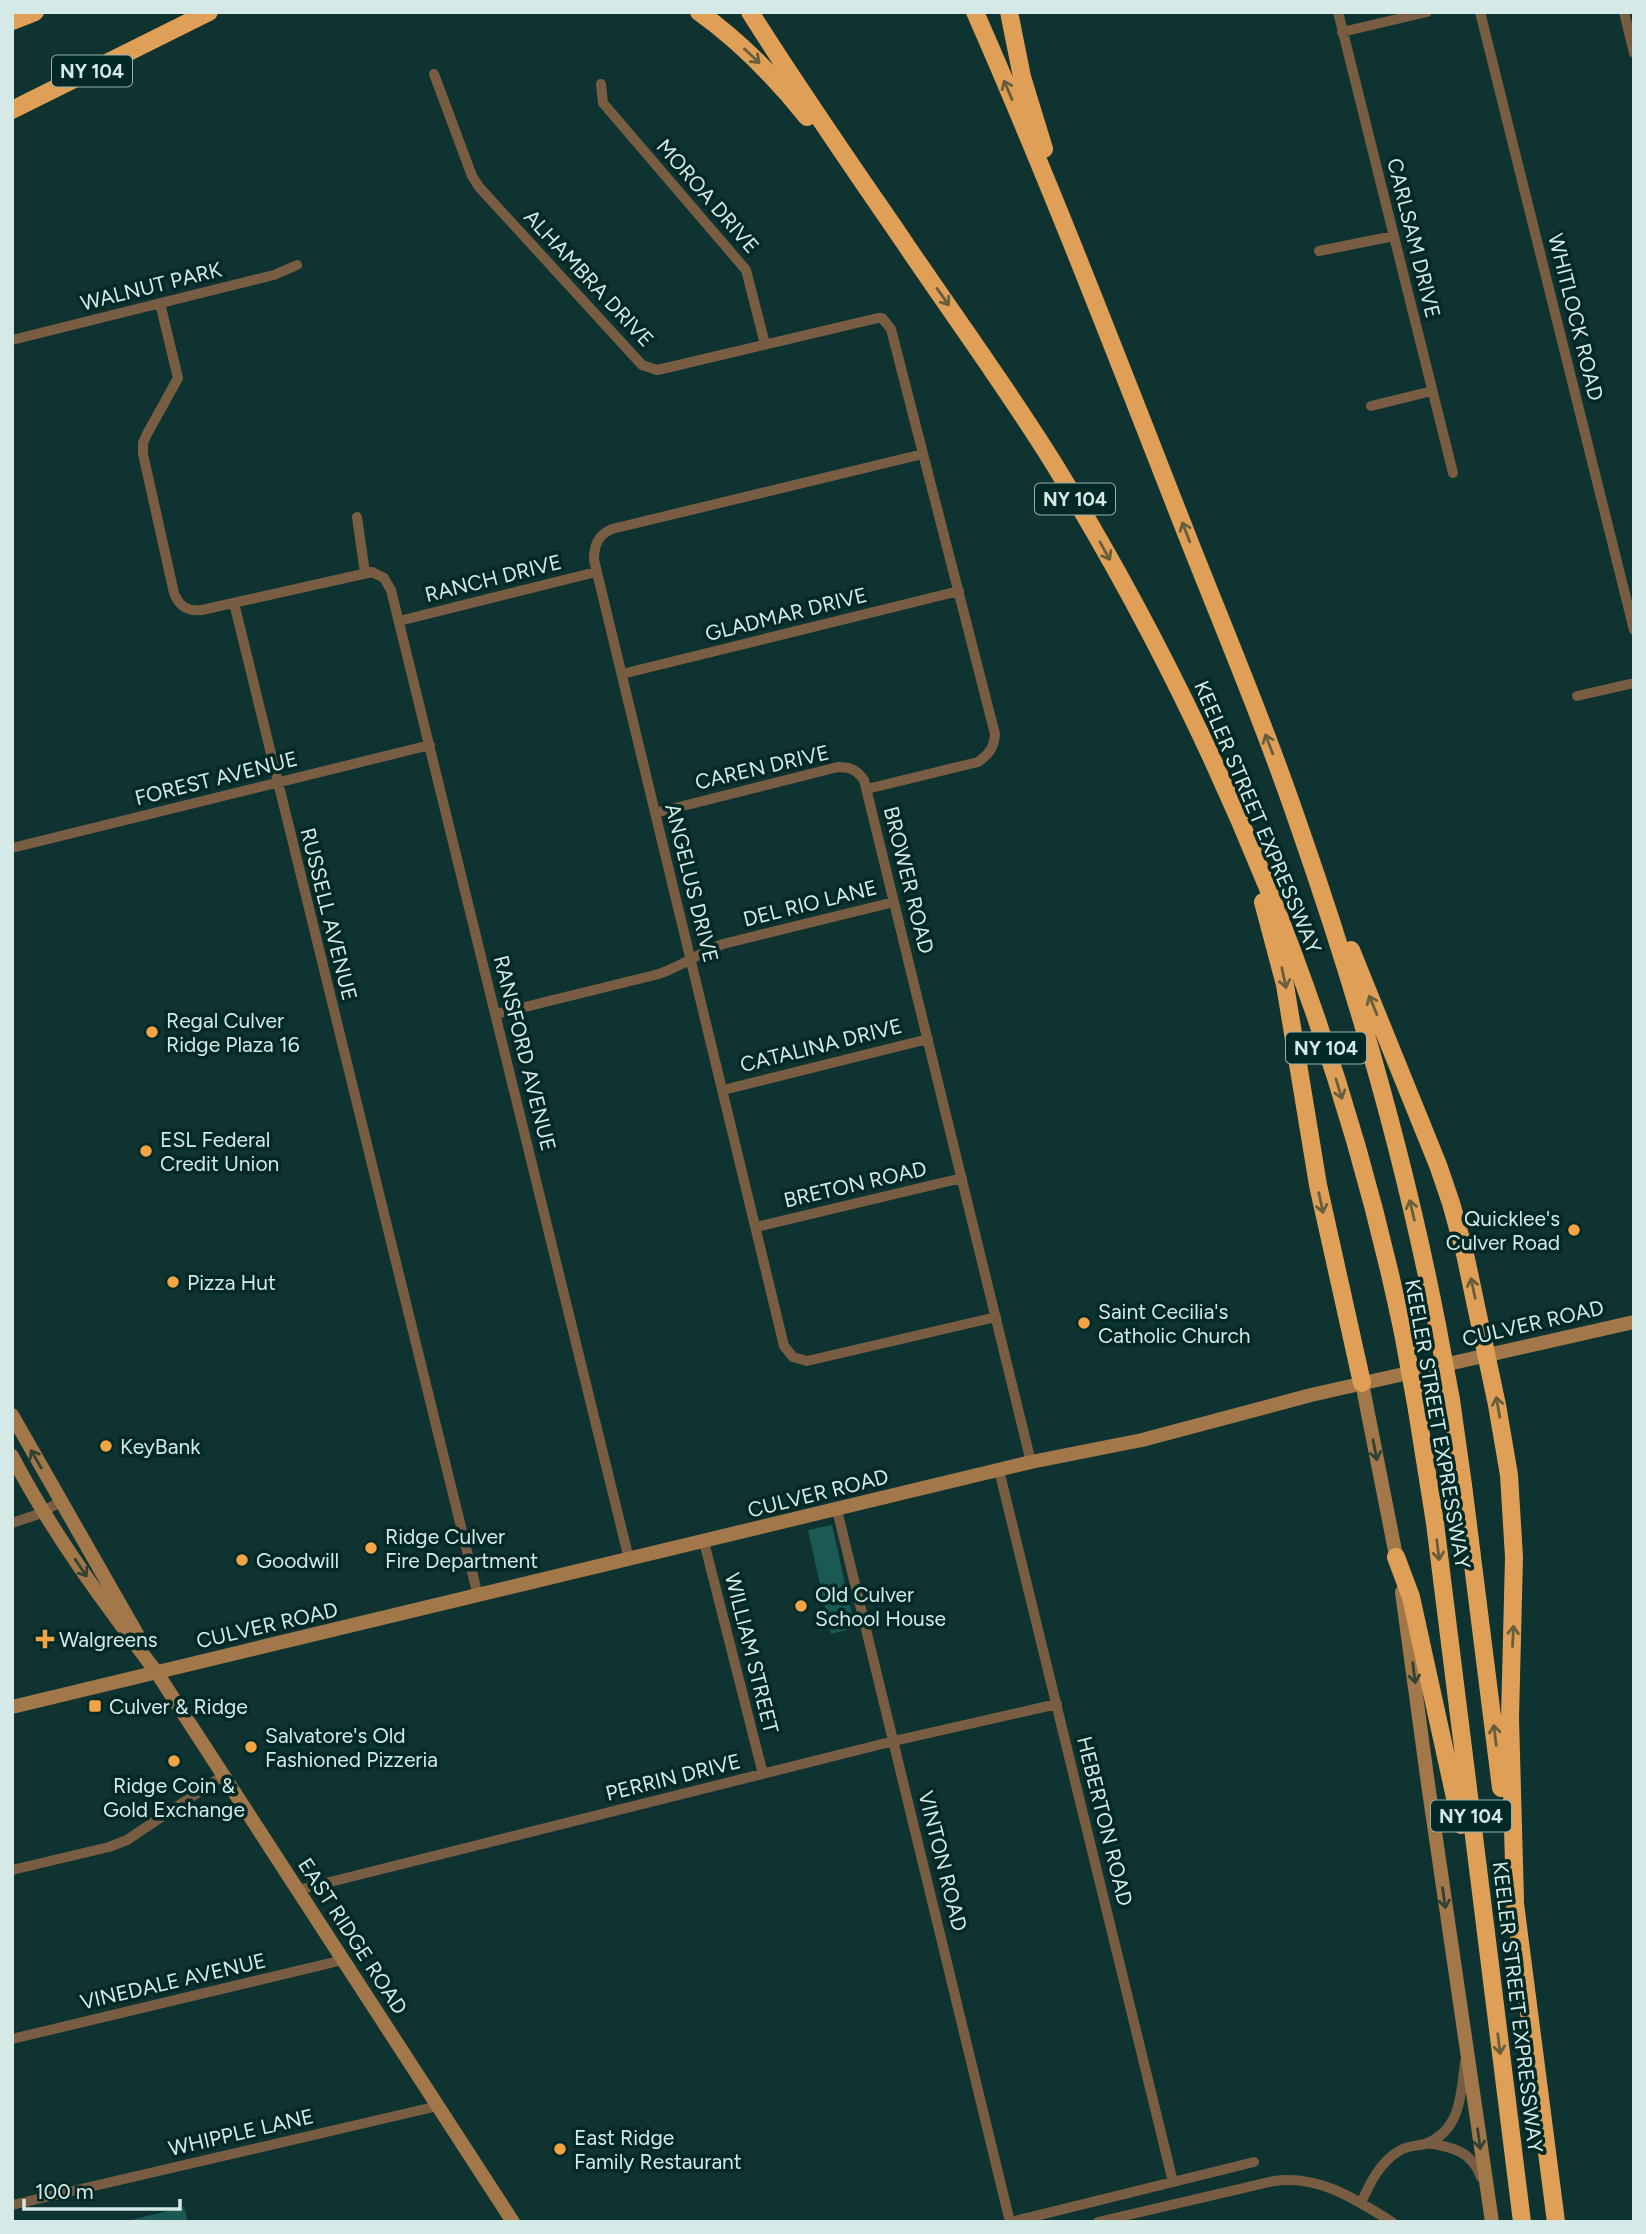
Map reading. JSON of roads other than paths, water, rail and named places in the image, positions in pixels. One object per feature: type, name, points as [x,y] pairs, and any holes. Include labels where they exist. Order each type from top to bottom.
[{"type":"highway","points":[[12,21],[35,12]]},
{"type":"highway","points":[[158,39],[209,12]]},
{"type":"highway","name":"NY 104","points":[[12,110],[218,12]]},
{"type":"highway","name":"NY 104","points":[[699,12],[747,51],[780,84],[904,242]]},
{"type":"highway","points":[[750,12],[904,242]]},
{"type":"highway","name":"NY 104","points":[[975,12],[1100,312]]},
{"type":"highway","points":[[1009,12],[1022,77],[1035,123],[1100,312]]},
{"type":"highway","name":"KEELER STREET EXPRESSWAY","points":[[904,242],[1003,384],[1085,516],[1150,633],[1218,774],[1279,912],[1324,1039],[1372,1205],[1417,1410],[1435,1523],[1522,2222]]},
{"type":"highway","name":"KEELER STREET EXPRESSWAY","points":[[1100,312],[1293,808],[1347,971],[1408,1192],[1437,1325],[1464,1485],[1556,2222]]},
{"type":"highway","points":[[1218,774],[1251,866],[1278,955],[1316,1175],[1362,1383]]},
{"type":"highway","points":[[1293,808],[1447,1189],[1465,1254],[1487,1355],[1507,1460],[1512,1511],[1514,1596],[1510,1718],[1515,1900]]},
{"type":"highway","points":[[1396,1557],[1411,1597],[1451,1773],[1493,1995]]},
{"type":"main road","name":"CULVER ROAD","points":[[12,1707],[1031,1462],[1142,1440],[1297,1398],[1634,1322]]},
{"type":"main road","points":[[1362,1383],[1396,1557],[1492,2222]]},
{"type":"main road","name":"EAST RIDGE ROAD","points":[[12,1415],[157,1672]]},
{"type":"main road","name":"EAST RIDGE ROAD","points":[[12,1456],[43,1511],[100,1597],[157,1672],[513,2222]]},
{"type":"street","name":"CARLSAM DRIVE","points":[[1338,12],[1453,473]]},
{"type":"street","points":[[1342,33],[1427,12]]},
{"type":"street","name":"WHITLOCK ROAD","points":[[1480,12],[1634,630]]},
{"type":"street","points":[[1624,12],[1634,53]]},
{"type":"street","name":"ALHAMBRA DRIVE","points":[[434,74],[478,187],[642,365],[657,370],[666,369],[882,318]]},
{"type":"street","name":"MOROA DRIVE","points":[[601,84],[603,103],[746,270],[765,344]]},
{"type":"street","points":[[1320,251],[1394,236]]},
{"type":"street","name":"WALNUT PARK","points":[[12,340],[274,275],[297,265]]},
{"type":"street","points":[[160,303],[178,378],[147,434],[142,449],[174,593],[179,603],[188,610],[202,610],[365,573],[357,517]]},
{"type":"street","name":"BROWER ROAD","points":[[882,318],[891,329],[995,734],[994,746],[978,762],[867,789],[1031,1462]]},
{"type":"street","points":[[1371,406],[1432,391]]},
{"type":"street","name":"ANGELUS DRIVE","points":[[922,454],[612,528],[605,532],[594,551],[596,572],[654,813],[788,1352],[800,1360],[823,1359],[996,1317]]},
{"type":"street","name":"RANCH DRIVE","points":[[399,621],[596,572]]},
{"type":"street","name":"RANSFORD AVENUE","points":[[365,573],[379,574],[388,583],[399,621],[628,1559]]},
{"type":"street","name":"GLADMAR DRIVE","points":[[622,674],[959,591]]},
{"type":"street","name":"RUSSELL AVENUE","points":[[234,603],[478,1596]]},
{"type":"street","points":[[1577,696],[1634,683]]},
{"type":"street","name":"FOREST AVENUE","points":[[12,848],[430,745]]},
{"type":"street","name":"CAREN DRIVE","points":[[654,813],[838,767],[853,769],[859,773],[867,789]]},
{"type":"street","name":"DEL RIO LANE","points":[[496,1014],[659,974],[723,944],[894,902]]},
{"type":"street","name":"CATALINA DRIVE","points":[[723,1090],[928,1038]]},
{"type":"street","name":"BRETON ROAD","points":[[757,1227],[962,1178]]},
{"type":"street","name":"HEBERTON ROAD","points":[[999,1470],[1173,2182]]},
{"type":"street","points":[[12,1523],[62,1502]]},
{"type":"street","name":"VINTON ROAD","points":[[837,1510],[1010,2222],[1254,2162]]},
{"type":"street","name":"WILLIAM STREET","points":[[704,1542],[763,1774]]},
{"type":"street","name":"PERRIN DRIVE","points":[[298,1890],[894,1741],[1057,1704]]},
{"type":"street","points":[[12,1870],[109,1847],[127,1840],[224,1775]]},
{"type":"street","name":"VINEDALE AVENUE","points":[[12,2039],[343,1960]]},
{"type":"street","points":[[1361,2203],[1376,2174],[1388,2159],[1401,2149],[1426,2143],[1442,2134],[1454,2121],[1460,2104],[1466,2048]]},
{"type":"street","name":"WHIPPLE LANE","points":[[12,2205],[438,2106]]},
{"type":"street","points":[[1426,2143],[1451,2147],[1477,2165],[1488,2199]]},
{"type":"street","points":[[1098,2222],[1281,2180],[1322,2184],[1392,2222]]},
{"type":"place","name":"Regal Culver Ridge Plaza 16","points":[[152,1032]]},
{"type":"place","name":"ESL Federal Credit Union","points":[[146,1151]]},
{"type":"place","name":"Quicklee's Culver Road","points":[[1574,1230]]},
{"type":"place","name":"Pizza Hut","points":[[173,1282]]},
{"type":"place","name":"Saint Cecilia's Catholic Church","points":[[1084,1323]]},
{"type":"place","name":"KeyBank","points":[[106,1446]]},
{"type":"place","name":"Ridge Culver Fire Department","points":[[371,1548]]},
{"type":"place","name":"Goodwill","points":[[242,1560]]},
{"type":"place","name":"Old Culver School House","points":[[801,1606]]},
{"type":"place","name":"Walgreens","points":[[45,1639]]},
{"type":"place","name":"Culver & Ridge","points":[[95,1706]]},
{"type":"place","name":"Salvatore's Old Fashioned Pizzeria","points":[[251,1747]]},
{"type":"place","name":"Ridge Coin & Gold Exchange","points":[[174,1761]]},
{"type":"place","name":"East Ridge Family Restaurant","points":[[560,2149]]}]
